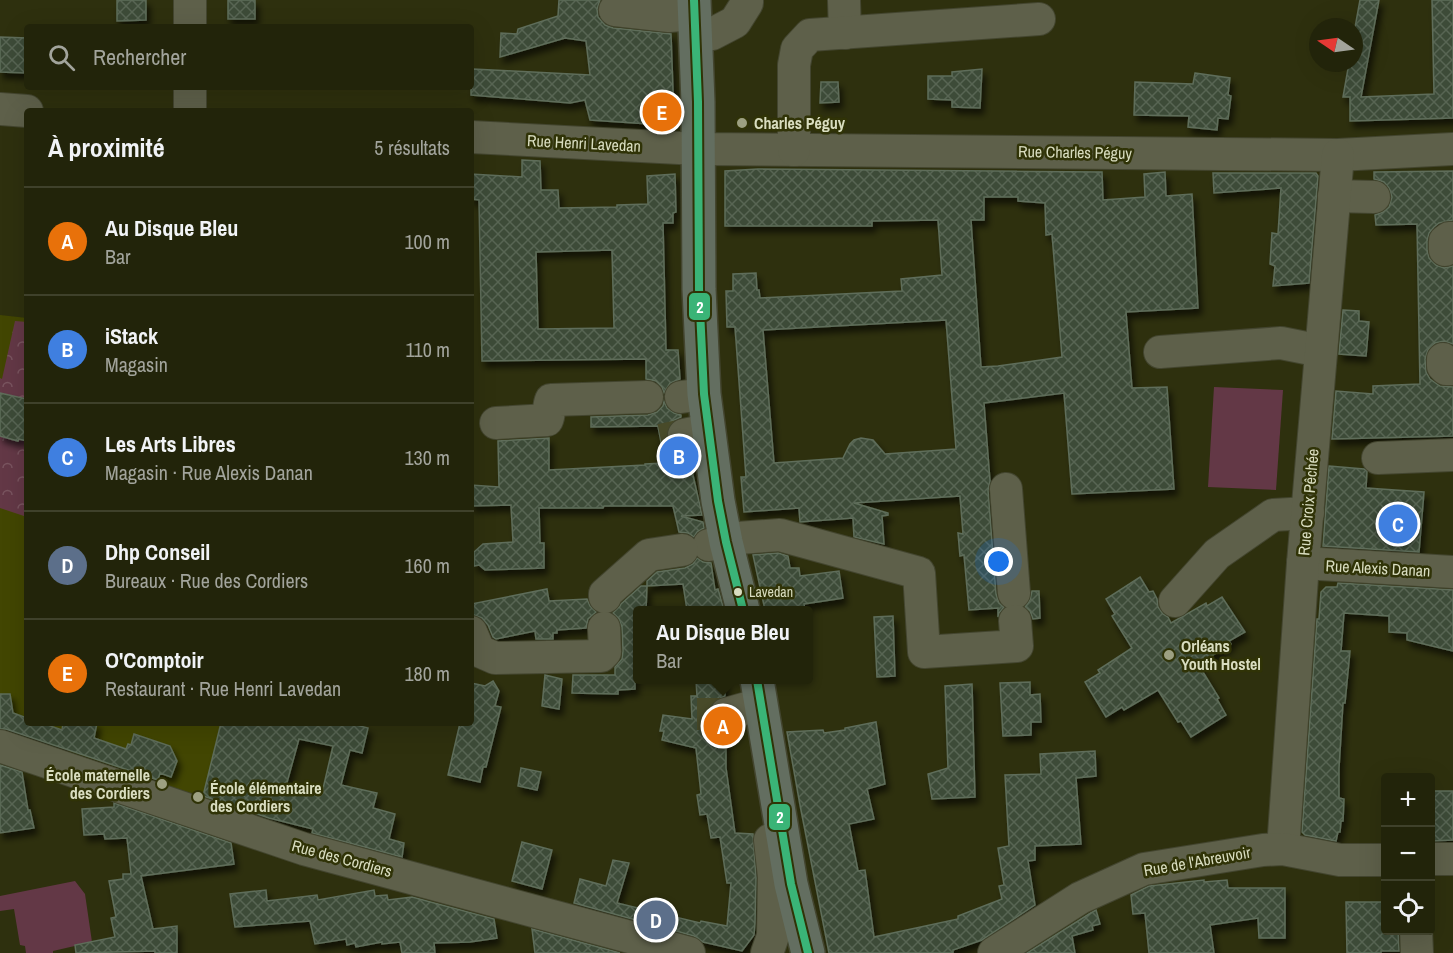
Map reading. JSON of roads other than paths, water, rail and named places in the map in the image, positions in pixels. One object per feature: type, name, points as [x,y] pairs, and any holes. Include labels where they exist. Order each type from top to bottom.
[{"type":"main road","points":[[694,17],[698,102],[699,289],[692,395],[696,432],[718,501],[706,546],[741,606]]},
{"type":"main road","points":[[748,697],[808,953]]},
{"type":"main road","points":[[786,953],[791,884]]},
{"type":"street","points":[[190,0],[190,24]]},
{"type":"street","points":[[615,10],[694,17],[712,34],[735,22],[747,0]]},
{"type":"street","points":[[844,0],[845,33]]},
{"type":"street","points":[[794,150],[794,65],[797,49],[810,35],[1039,20]]},
{"type":"street","points":[[190,90],[190,108]]},
{"type":"street","points":[[0,109],[24,111]]},
{"type":"street","name":"Rue Henri Lavedan","points":[[474,137],[698,149]]},
{"type":"street","name":"Rue Charles Péguy","points":[[698,149],[1338,155],[1453,149]]},
{"type":"street","name":"Rue Croix Pêchée","points":[[1283,849],[1303,563],[1338,155]]},
{"type":"street","points":[[1334,196],[1374,197]]},
{"type":"street","points":[[1160,352],[1281,343],[1321,351]]},
{"type":"street","points":[[496,423],[547,420],[551,400],[647,398]]},
{"type":"street","points":[[1378,458],[1453,455]]},
{"type":"street","points":[[474,639],[479,651],[495,658],[601,656],[605,652],[605,594],[649,555],[706,546],[738,538],[780,536],[919,573],[924,652],[1017,646],[1006,489]]},
{"type":"street","points":[[1175,601],[1218,554],[1273,515],[1308,513]]},
{"type":"street","name":"Rue Alexis Danan","points":[[1303,563],[1453,572]]},
{"type":"street","points":[[748,697],[763,778],[774,877],[773,936],[767,953]]},
{"type":"street","name":"Rue des Cordiers","points":[[0,746],[304,849],[689,953]]},
{"type":"street","name":"Rue de l'Abreuvoir","points":[[994,953],[1080,898],[1144,869],[1263,850],[1283,849],[1340,860],[1381,860]]},
{"type":"street","points":[[1435,859],[1453,859]]},
{"type":"street","points":[[1416,935],[1417,953]]},
{"type":"tunnel","points":[[661,440],[684,435]]},
{"type":"tunnel","points":[[697,714],[726,714]]},
{"type":"place","name":"O'Comptoir","points":[[662,112]]},
{"type":"place","name":"Charles Péguy","points":[[742,123]]},
{"type":"place","name":"iStack","points":[[679,456]]},
{"type":"place","name":"Les Arts Libres","points":[[1398,524]]},
{"type":"place","name":"Lavedan","points":[[738,592]]},
{"type":"place","name":"Orléans Youth Hostel","points":[[1169,655]]},
{"type":"place","name":"Au Disque Bleu","points":[[723,726]]},
{"type":"place","name":"École maternelle des Cordiers","points":[[162,784]]},
{"type":"place","name":"École élémentaire des Cordiers","points":[[198,797]]},
{"type":"place","name":"Dhp Conseil","points":[[656,920]]}]
